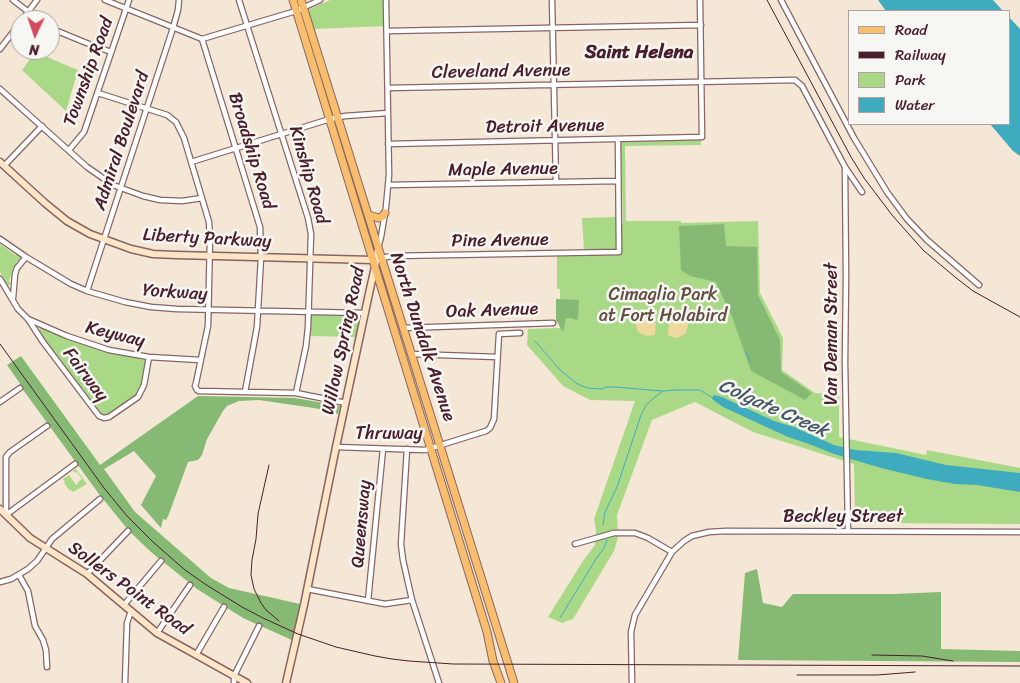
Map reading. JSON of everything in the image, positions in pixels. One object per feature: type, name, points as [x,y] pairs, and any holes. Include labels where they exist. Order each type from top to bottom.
[{"type":"main road","name":"North Dundalk Avenue","points":[[293,0],[300,6],[501,683]]},
{"type":"main road","name":"North Dundalk Avenue","points":[[334,118],[368,215],[378,249],[377,261],[403,328],[514,683]]},
{"type":"main road","points":[[368,215],[379,218],[386,213]]},
{"type":"street","points":[[13,0],[26,10]]},
{"type":"street","points":[[105,0],[202,39],[320,0]]},
{"type":"street","name":"Township Road","points":[[69,150],[84,132],[128,0]]},
{"type":"street","name":"Admiral Boulevard","points":[[87,291],[173,28],[179,0]]},
{"type":"street","name":"Kinship Road","points":[[239,0],[282,134],[311,234],[306,346],[296,393]]},
{"type":"street","name":"Willow Spring Road","points":[[378,249],[386,213],[388,186],[386,0]]},
{"type":"street","points":[[552,0],[556,182]]},
{"type":"street","points":[[700,0],[702,81]]},
{"type":"street","points":[[781,0],[854,138],[887,192],[907,219],[979,285]]},
{"type":"street","points":[[386,31],[701,25]]},
{"type":"street","points":[[60,32],[112,52]]},
{"type":"street","points":[[0,49],[10,36]]},
{"type":"street","name":"Broadship Road","points":[[202,39],[260,227],[259,310],[245,392]]},
{"type":"street","name":"Cleveland Avenue","points":[[388,88],[795,80],[802,86],[845,167]]},
{"type":"street","name":"Detroit Avenue","points":[[388,144],[702,137],[702,81]]},
{"type":"street","points":[[0,89],[87,167],[121,189],[160,200],[182,201],[202,198]]},
{"type":"street","points":[[98,93],[167,115],[176,122],[184,138],[209,226],[208,326],[196,382],[197,390],[296,393],[346,403]]},
{"type":"street","points":[[192,162],[334,118],[363,114],[388,114]]},
{"type":"street","points":[[2,164],[42,126]]},
{"type":"street","points":[[618,139],[618,181]]},
{"type":"street","name":"Liberty Parkway","points":[[2,164],[45,203],[68,220],[90,234],[121,246],[153,254],[377,261]]},
{"type":"street","points":[[845,167],[862,192]]},
{"type":"street","name":"Van Deman Street","points":[[845,167],[845,362],[848,531]]},
{"type":"street","name":"Pine Avenue","points":[[377,261],[401,256],[619,252],[618,181]]},
{"type":"street","name":"Maple Avenue","points":[[388,186],[618,181]]},
{"type":"street","name":"Yorkway","points":[[0,239],[71,284],[113,300],[151,307],[177,309],[365,313]]},
{"type":"street","points":[[13,299],[15,274],[17,268],[26,257]]},
{"type":"street","name":"Willow Spring Road","points":[[286,683],[377,261]]},
{"type":"street","name":"Fairway","points":[[0,279],[18,309],[28,319],[97,414],[102,417],[109,417],[138,397],[144,386],[149,357]]},
{"type":"street","name":"Keyway","points":[[28,319],[43,327],[109,350],[149,357],[200,360]]},
{"type":"street","name":"Oak Avenue","points":[[403,328],[552,323]]},
{"type":"street","points":[[411,354],[497,357],[499,334],[520,333]]},
{"type":"street","name":"Thruway","points":[[336,447],[425,450],[483,433],[490,428],[494,419],[497,357]]},
{"type":"street","points":[[0,402],[20,388]]},
{"type":"street","points":[[6,515],[6,457],[10,452],[47,426]]},
{"type":"street","name":"Queensway","points":[[368,601],[383,449]]},
{"type":"street","points":[[407,449],[402,550],[412,600],[438,683]]},
{"type":"street","points":[[6,515],[75,464]]},
{"type":"street","points":[[0,582],[19,575],[37,561],[52,539],[100,499]]},
{"type":"street","name":"Sollers Point Road","points":[[0,509],[30,538],[87,574],[157,633],[234,679],[247,683]]},
{"type":"street","name":"Beckley Street","points":[[632,683],[631,632],[633,618],[672,552],[692,536],[709,532],[755,530],[1020,532]]},
{"type":"street","points":[[87,574],[128,531]]},
{"type":"street","points":[[575,544],[614,533],[633,533],[648,538],[672,552]]},
{"type":"street","points":[[124,604],[161,561]]},
{"type":"street","points":[[19,575],[28,591],[35,626],[44,643],[47,667]]},
{"type":"street","points":[[157,633],[190,585]]},
{"type":"street","points":[[307,589],[368,601],[392,603],[412,600]]},
{"type":"street","points":[[196,655],[224,607]]},
{"type":"street","points":[[125,683],[127,623],[131,611]]},
{"type":"street","points":[[234,679],[259,626]]},
{"type":"green space","points":[[330,0],[384,0],[385,26],[314,29],[308,10]]},
{"type":"green space","points":[[29,60],[54,60],[78,70],[66,111],[22,70]]},
{"type":"green space","name":"Cimaglia Park at Fort Holabird","points":[[701,140],[701,145],[625,146],[626,221],[681,221],[681,223],[758,221],[760,293],[783,338],[782,370],[815,393],[839,394],[839,437],[926,455],[927,450],[1020,468],[1020,524],[861,522],[855,513],[854,464],[753,432],[695,402],[652,420],[617,515],[618,537],[614,551],[573,619],[562,623],[548,617],[595,545],[596,530],[594,519],[635,401],[590,400],[563,386],[527,345],[528,329],[560,328],[560,289],[557,289],[557,251],[584,250],[582,218],[616,217],[623,224],[621,142]]},
{"type":"green space","points":[[724,224],[726,246],[757,247],[758,295],[780,340],[781,372],[812,393],[805,400],[751,371],[733,319],[716,282],[690,276],[681,270],[679,226]]},
{"type":"green space","points":[[0,244],[21,257],[13,269],[9,281],[11,283],[8,286],[5,285],[0,272]]},
{"type":"green space","points":[[556,299],[579,300],[578,319],[566,318],[563,332],[556,320]]},
{"type":"green space","points":[[312,314],[361,317],[358,337],[309,336]]},
{"type":"green space","points":[[40,328],[45,328],[69,340],[100,350],[145,360],[140,391],[108,415],[102,414],[40,334]]},
{"type":"green space","points":[[21,356],[100,465],[198,396],[295,398],[340,406],[338,414],[314,408],[259,400],[239,401],[227,406],[207,439],[202,455],[198,460],[188,462],[169,514],[166,520],[163,519],[161,528],[141,505],[156,476],[134,451],[104,469],[135,512],[211,578],[229,588],[300,604],[294,641],[243,618],[197,589],[151,552],[129,531],[99,494],[7,365]]},
{"type":"green space","points":[[76,469],[87,484],[73,492],[70,491],[63,479],[69,475],[76,485],[78,484],[82,479],[77,472],[73,471]]},
{"type":"green space","points":[[757,569],[763,603],[782,607],[793,594],[941,592],[941,649],[1020,651],[1020,662],[738,660],[745,573]]},
{"type":"sand","points":[[638,316],[656,316],[655,335],[647,336],[639,333],[635,323]]},
{"type":"sand","points":[[669,317],[686,319],[688,326],[685,334],[675,338],[668,335]]},
{"type":"water","points":[[878,0],[993,0],[1002,10],[885,10]]},
{"type":"water","points":[[1010,18],[1020,29],[1020,156],[1013,151],[991,125],[1010,125]]},
{"type":"water","name":"Colgate Creek","points":[[714,395],[834,445],[855,450],[896,453],[946,465],[1020,473],[1020,492],[927,479],[834,454],[788,437],[723,407],[712,399]]},
{"type":"waterway","points":[[535,341],[560,370],[576,383],[587,388],[602,389],[615,387],[662,391]]},
{"type":"waterway","points":[[746,352],[750,361]]},
{"type":"waterway","name":"Colgate Creek","points":[[603,525],[605,512],[617,487],[646,405],[663,391],[700,390],[713,398]]},
{"type":"waterway","name":"Colgate Creek","points":[[560,618],[604,548],[607,540]]},
{"type":"railway","points":[[767,0],[851,157],[864,178],[892,215],[923,250],[955,277],[973,291],[1020,317]]},
{"type":"railway","points":[[0,344],[104,488],[127,516],[153,542],[185,570],[242,607],[298,634],[336,647],[392,659],[453,664],[1020,666]]},
{"type":"railway","points":[[269,465],[258,514],[251,575],[254,589],[261,603],[279,621]]},
{"type":"railway","points":[[872,655],[922,656],[953,661]]},
{"type":"railway","points":[[797,675],[877,675],[915,672]]},
{"type":"district","name":"Saint Helena","points":[[639,53]]}]
